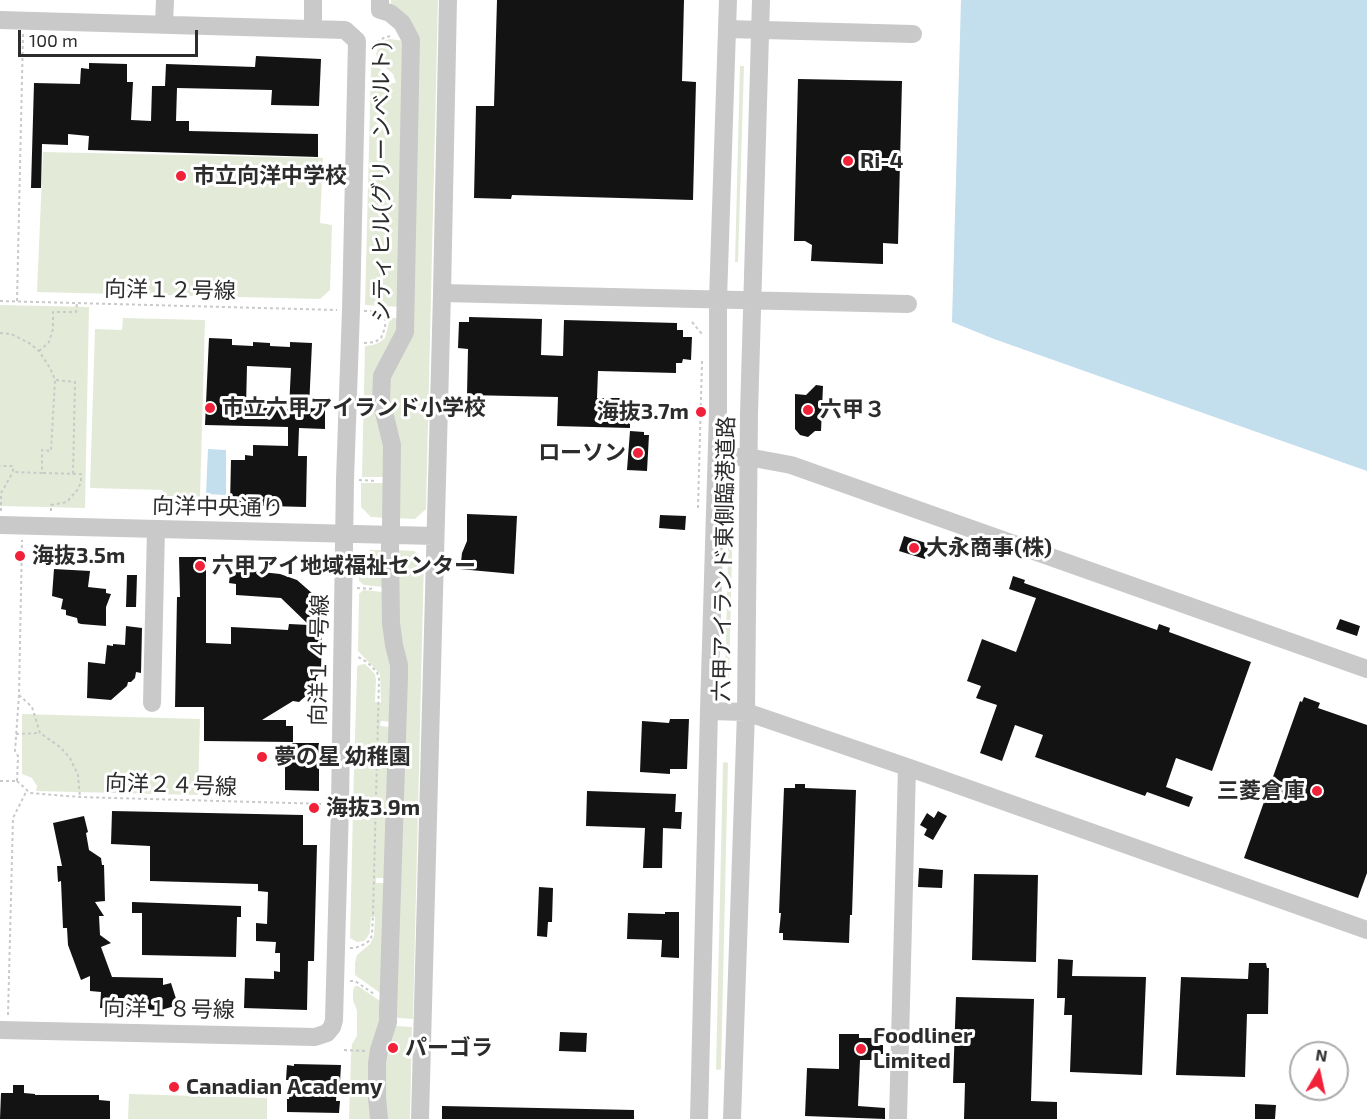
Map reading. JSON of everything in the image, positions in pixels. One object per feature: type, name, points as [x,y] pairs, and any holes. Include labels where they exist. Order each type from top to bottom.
[{"type":"street","points":[[164,24],[165,0]]},
{"type":"street","points":[[313,0],[313,28]]},
{"type":"street","name":"シティヒル(グリーンベルト)","points":[[380,0],[380,10],[390,13],[402,23],[411,40],[405,332],[382,376],[381,400],[392,445],[390,591]]},
{"type":"street","points":[[420,1119],[448,0]]},
{"type":"street","name":"六甲アイランド東側臨港道路","points":[[699,1119],[718,412],[717,299],[728,0]]},
{"type":"street","name":"六甲アイランド東側臨港道路","points":[[732,1119],[746,712],[748,457],[761,0]]},
{"type":"street","points":[[0,20],[345,30],[362,46]]},
{"type":"street","points":[[727,29],[913,34]]},
{"type":"street","name":"向洋１４号線","points":[[332,1026],[339,817],[345,480],[362,46]]},
{"type":"street","points":[[442,292],[908,304]]},
{"type":"street","points":[[717,457],[748,457],[791,465],[1367,669]]},
{"type":"street","name":"向洋中央通り","points":[[0,525],[435,536]]},
{"type":"street","points":[[152,703],[156,529]]},
{"type":"street","points":[[379,1119],[377,1063],[388,1022],[389,1004],[399,677],[391,623],[390,591]]},
{"type":"street","points":[[709,711],[746,712],[1367,930]]},
{"type":"street","points":[[898,1119],[907,767]]},
{"type":"street","name":"向洋１８号線","points":[[4,1023],[315,1036],[327,1034],[332,1026]]},
{"type":"path","points":[[17,301],[24,34]]},
{"type":"path","points":[[362,46],[385,37],[398,36],[411,40]]},
{"type":"path","name":"向洋１２号線","points":[[0,301],[340,310]]},
{"type":"path","points":[[39,351],[50,342],[53,312],[76,312],[77,303]]},
{"type":"path","points":[[361,310],[386,312],[385,328],[381,338],[375,342],[361,343]]},
{"type":"path","points":[[692,322],[702,332],[702,344]]},
{"type":"path","points":[[0,333],[11,334],[39,351],[55,380],[51,451],[42,450],[42,473]]},
{"type":"path","points":[[698,508],[702,355]]},
{"type":"path","points":[[55,380],[75,382],[74,474]]},
{"type":"path","points":[[0,466],[13,466],[13,472],[1,493],[1,511]]},
{"type":"path","points":[[13,472],[81,474],[78,489],[67,502],[51,505],[51,512]]},
{"type":"path","points":[[358,480],[392,481]]},
{"type":"path","points":[[17,781],[18,756],[15,751],[19,695],[22,540]]},
{"type":"path","points":[[355,588],[390,591]]},
{"type":"path","points":[[346,948],[355,948],[365,944],[372,935],[376,806],[379,679],[377,672],[367,662],[353,654]]},
{"type":"path","points":[[19,695],[32,706],[40,733]]},
{"type":"path","points":[[16,734],[40,733],[60,747],[70,758],[78,775],[80,797]]},
{"type":"path","points":[[0,781],[17,781],[27,790],[13,818],[4,1023]]},
{"type":"path","name":"向洋２４号線","points":[[27,790],[30,793],[80,797],[328,804]]},
{"type":"path","points":[[363,805],[376,806]]},
{"type":"path","points":[[345,980],[355,981],[389,1004]]},
{"type":"path","points":[[344,1050],[379,1052]]},
{"type":"green space","points":[[391,0],[438,0],[426,509],[415,519],[395,518],[385,389],[405,339],[415,44],[390,9]]},
{"type":"green space","points":[[390,39],[404,41],[402,307],[365,305],[371,67],[379,68],[390,77],[391,83],[396,83],[393,74],[379,62],[376,54],[379,45]]},
{"type":"green space","points":[[740,66],[744,66],[738,262],[735,262]]},
{"type":"green space","points":[[43,152],[323,158],[320,223],[332,225],[330,290],[320,299],[37,292]]},
{"type":"green space","points":[[0,305],[89,307],[85,508],[0,506]]},
{"type":"green space","points":[[123,318],[205,320],[200,497],[163,496],[163,490],[90,488],[95,329],[122,330]]},
{"type":"green space","points":[[390,318],[401,318],[383,365],[387,477],[362,477],[365,346],[373,345],[385,338]]},
{"type":"green space","points":[[361,483],[387,483],[387,518],[371,517],[361,507]]},
{"type":"green space","points":[[729,513],[733,513],[729,678],[725,678]]},
{"type":"green space","points":[[370,550],[386,550],[383,587],[364,585],[359,581],[359,560]]},
{"type":"green space","points":[[394,550],[414,551],[424,560],[413,1019],[398,1018],[394,1015],[400,643]]},
{"type":"green space","points":[[363,590],[383,592],[393,668],[391,722],[381,721],[380,726],[392,727],[387,878],[376,878],[376,883],[386,883],[383,995],[355,975],[357,955],[370,944],[374,936],[375,917],[371,917],[370,932],[364,941],[357,942],[350,938],[353,810],[361,809],[361,802],[353,801],[357,667],[359,665],[365,664],[375,674],[375,702],[381,703],[380,674],[358,651],[359,594]]},
{"type":"green space","points":[[22,714],[200,719],[198,795],[36,791],[37,786],[32,778],[22,774]]},
{"type":"green space","points":[[723,763],[728,763],[721,1069],[718,1070],[716,1069]]},
{"type":"green space","points":[[355,986],[383,1003],[374,1119],[349,1119],[352,1044],[357,1036],[357,1011],[353,1000]]},
{"type":"green space","points":[[392,1027],[412,1027],[410,1119],[385,1119],[381,1085]]},
{"type":"green space","points":[[129,1094],[267,1098],[267,1119],[128,1119]]},
{"type":"water","points":[[961,0],[1367,0],[1367,471],[994,339],[952,322]]},
{"type":"water","points":[[208,449],[226,450],[226,495],[206,494]]},
{"type":"building","points":[[497,0],[684,0],[682,81],[696,82],[693,200],[512,195],[511,199],[474,198],[476,106],[494,106]]},
{"type":"building","points":[[256,56],[321,59],[319,106],[271,105],[272,90],[177,88],[176,121],[189,121],[189,131],[318,134],[318,157],[88,150],[89,136],[68,134],[68,145],[42,144],[41,188],[31,188],[34,83],[80,84],[81,68],[89,69],[89,63],[127,64],[127,82],[133,82],[131,120],[151,121],[152,86],[165,86],[166,64],[255,67]]},
{"type":"building","name":"Ri-4","points":[[798,79],[902,81],[898,244],[883,243],[883,264],[811,261],[812,245],[805,241],[794,241]]},
{"type":"building","points":[[469,317],[542,319],[541,355],[563,356],[564,320],[677,323],[677,330],[683,330],[683,337],[692,337],[691,360],[683,359],[682,363],[676,363],[676,373],[598,371],[597,398],[630,400],[630,428],[557,426],[558,397],[467,395],[468,349],[458,348],[459,322],[469,322]]},
{"type":"building","points":[[209,338],[232,339],[232,345],[253,346],[253,342],[290,347],[290,342],[312,343],[309,408],[325,409],[325,429],[299,428],[298,456],[307,456],[306,507],[230,505],[231,460],[245,460],[245,455],[253,456],[253,445],[288,446],[288,427],[205,425]],"holes":[[[247,366],[291,368],[289,409],[246,407]]]},
{"type":"building","name":"六甲３","points":[[816,385],[823,386],[821,431],[815,431],[808,437],[800,435],[795,429],[795,394],[806,395]]},
{"type":"building","name":"ローソン","points":[[630,431],[644,432],[644,435],[649,435],[647,471],[627,470]]},
{"type":"building","points":[[467,514],[517,516],[514,574],[459,569],[467,541]]},
{"type":"building","points":[[660,515],[686,516],[685,530],[659,528]]},
{"type":"building","name":"大永商事(株)","points":[[904,536],[929,544],[925,559],[899,551]]},
{"type":"building","points":[[179,557],[206,557],[206,643],[231,644],[231,627],[288,630],[289,624],[309,625],[281,598],[236,595],[236,584],[229,583],[230,574],[234,574],[234,569],[280,574],[297,580],[313,594],[312,597],[320,605],[321,673],[316,677],[316,687],[299,702],[293,701],[262,720],[286,720],[286,726],[293,726],[293,742],[204,741],[204,707],[175,707],[177,597],[180,597]]},
{"type":"building","points":[[54,569],[90,571],[88,587],[106,589],[106,593],[111,594],[106,607],[106,626],[81,624],[78,623],[77,618],[66,615],[66,610],[61,609],[63,599],[52,596]]},
{"type":"building","points":[[127,575],[137,575],[136,607],[126,607]]},
{"type":"building","points":[[1013,576],[1025,580],[1024,583],[1157,630],[1159,624],[1170,628],[1169,632],[1251,662],[1212,771],[1176,758],[1166,787],[1193,797],[1189,807],[1147,792],[1145,796],[1035,757],[1043,735],[1015,725],[1002,761],[980,753],[997,705],[976,698],[981,686],[967,681],[982,639],[1016,652],[1036,598],[1009,589]]},
{"type":"building","points":[[1340,619],[1360,626],[1357,636],[1336,629]]},
{"type":"building","points":[[126,626],[142,628],[141,673],[136,672],[135,678],[111,700],[87,698],[88,662],[105,664],[107,645],[125,645]]},
{"type":"building","name":"三菱倉庫","points":[[1304,697],[1320,703],[1318,708],[1367,725],[1367,873],[1358,898],[1244,858],[1300,701],[1302,702]]},
{"type":"building","points":[[670,719],[689,719],[687,769],[670,769],[670,774],[640,772],[642,721],[669,723]]},
{"type":"building","points":[[285,743],[319,743],[319,791],[285,790]]},
{"type":"building","points":[[795,784],[805,784],[805,788],[856,790],[849,943],[783,940],[783,933],[779,933],[784,788],[795,788]]},
{"type":"building","points":[[587,791],[676,794],[675,812],[682,812],[681,829],[663,828],[662,868],[643,868],[645,828],[586,826]]},
{"type":"building","points":[[112,811],[303,815],[303,845],[317,845],[314,961],[308,961],[307,1010],[244,1008],[245,978],[274,979],[274,971],[280,972],[280,953],[275,953],[276,942],[256,941],[256,923],[267,924],[268,892],[258,891],[258,884],[150,881],[150,846],[111,844]]},
{"type":"building","points":[[938,811],[947,816],[933,840],[924,835],[927,829],[920,825],[927,813],[934,818]]},
{"type":"building","points":[[84,816],[89,850],[101,858],[102,865],[104,865],[105,901],[95,902],[104,916],[99,916],[100,935],[111,943],[101,947],[112,977],[163,978],[163,985],[171,983],[178,1005],[161,1010],[100,1008],[101,992],[90,991],[90,976],[81,980],[68,945],[67,928],[63,928],[61,881],[58,882],[57,866],[62,866],[53,823]]},
{"type":"building","points":[[919,868],[943,870],[942,888],[918,887]]},
{"type":"building","points":[[974,874],[1038,875],[1036,962],[972,960]]},
{"type":"building","points":[[539,887],[553,888],[552,922],[548,922],[547,937],[537,936]]},
{"type":"building","points":[[132,902],[241,906],[241,917],[237,917],[236,957],[142,955],[142,913],[132,913]]},
{"type":"building","points":[[665,912],[679,912],[679,958],[661,957],[662,940],[627,939],[628,913],[665,914]]},
{"type":"building","points":[[1058,959],[1073,960],[1072,976],[1146,977],[1142,1075],[1070,1072],[1072,1015],[1064,1015],[1065,998],[1057,998]]},
{"type":"building","points":[[1249,963],[1266,963],[1269,968],[1268,1014],[1247,1014],[1245,1077],[1176,1075],[1181,977],[1248,979]]},
{"type":"building","points":[[956,997],[1034,999],[1031,1101],[1057,1102],[1057,1119],[964,1119],[965,1083],[953,1083]]},
{"type":"building","points":[[560,1032],[587,1033],[586,1052],[559,1051]]},
{"type":"building","points":[[839,1034],[859,1034],[859,1038],[880,1038],[883,1054],[879,1054],[879,1060],[860,1060],[858,1106],[885,1108],[885,1119],[805,1116],[807,1068],[839,1069]]},
{"type":"building","points":[[294,1064],[341,1065],[336,1101],[340,1101],[339,1113],[287,1112],[287,1099],[289,1099],[292,1080],[286,1080],[287,1065],[294,1066]]},
{"type":"building","points":[[13,1085],[24,1085],[24,1093],[35,1095],[99,1095],[99,1100],[110,1101],[110,1119],[0,1119],[1,1093],[13,1093]]},
{"type":"building","points":[[1255,1104],[1276,1105],[1275,1119],[1255,1119]]},
{"type":"building","points":[[442,1106],[634,1110],[634,1119],[442,1119]]},
{"type":"place","name":"Ri-4","points":[[848,161]]},
{"type":"place","name":"市立向洋中学校","points":[[181,176]]},
{"type":"place","name":"市立六甲アイランド小学校","points":[[210,408]]},
{"type":"place","name":"六甲３","points":[[808,410]]},
{"type":"place","name":"海抜3.7m","points":[[701,412]]},
{"type":"place","name":"ローソン","points":[[638,453]]},
{"type":"place","name":"大永商事(株)","points":[[914,548]]},
{"type":"place","name":"海抜3.5m","points":[[20,556]]},
{"type":"place","name":"六甲アイ地域福祉センター","points":[[200,566]]},
{"type":"place","name":"夢の星 幼稚園","points":[[262,757]]},
{"type":"place","name":"三菱倉庫","points":[[1317,791]]},
{"type":"place","name":"海抜3.9m","points":[[314,808]]},
{"type":"place","name":"パーゴラ","points":[[393,1048]]},
{"type":"place","name":"Foodliner Limited","points":[[861,1049]]},
{"type":"place","name":"Canadian Academy","points":[[174,1087]]}]
